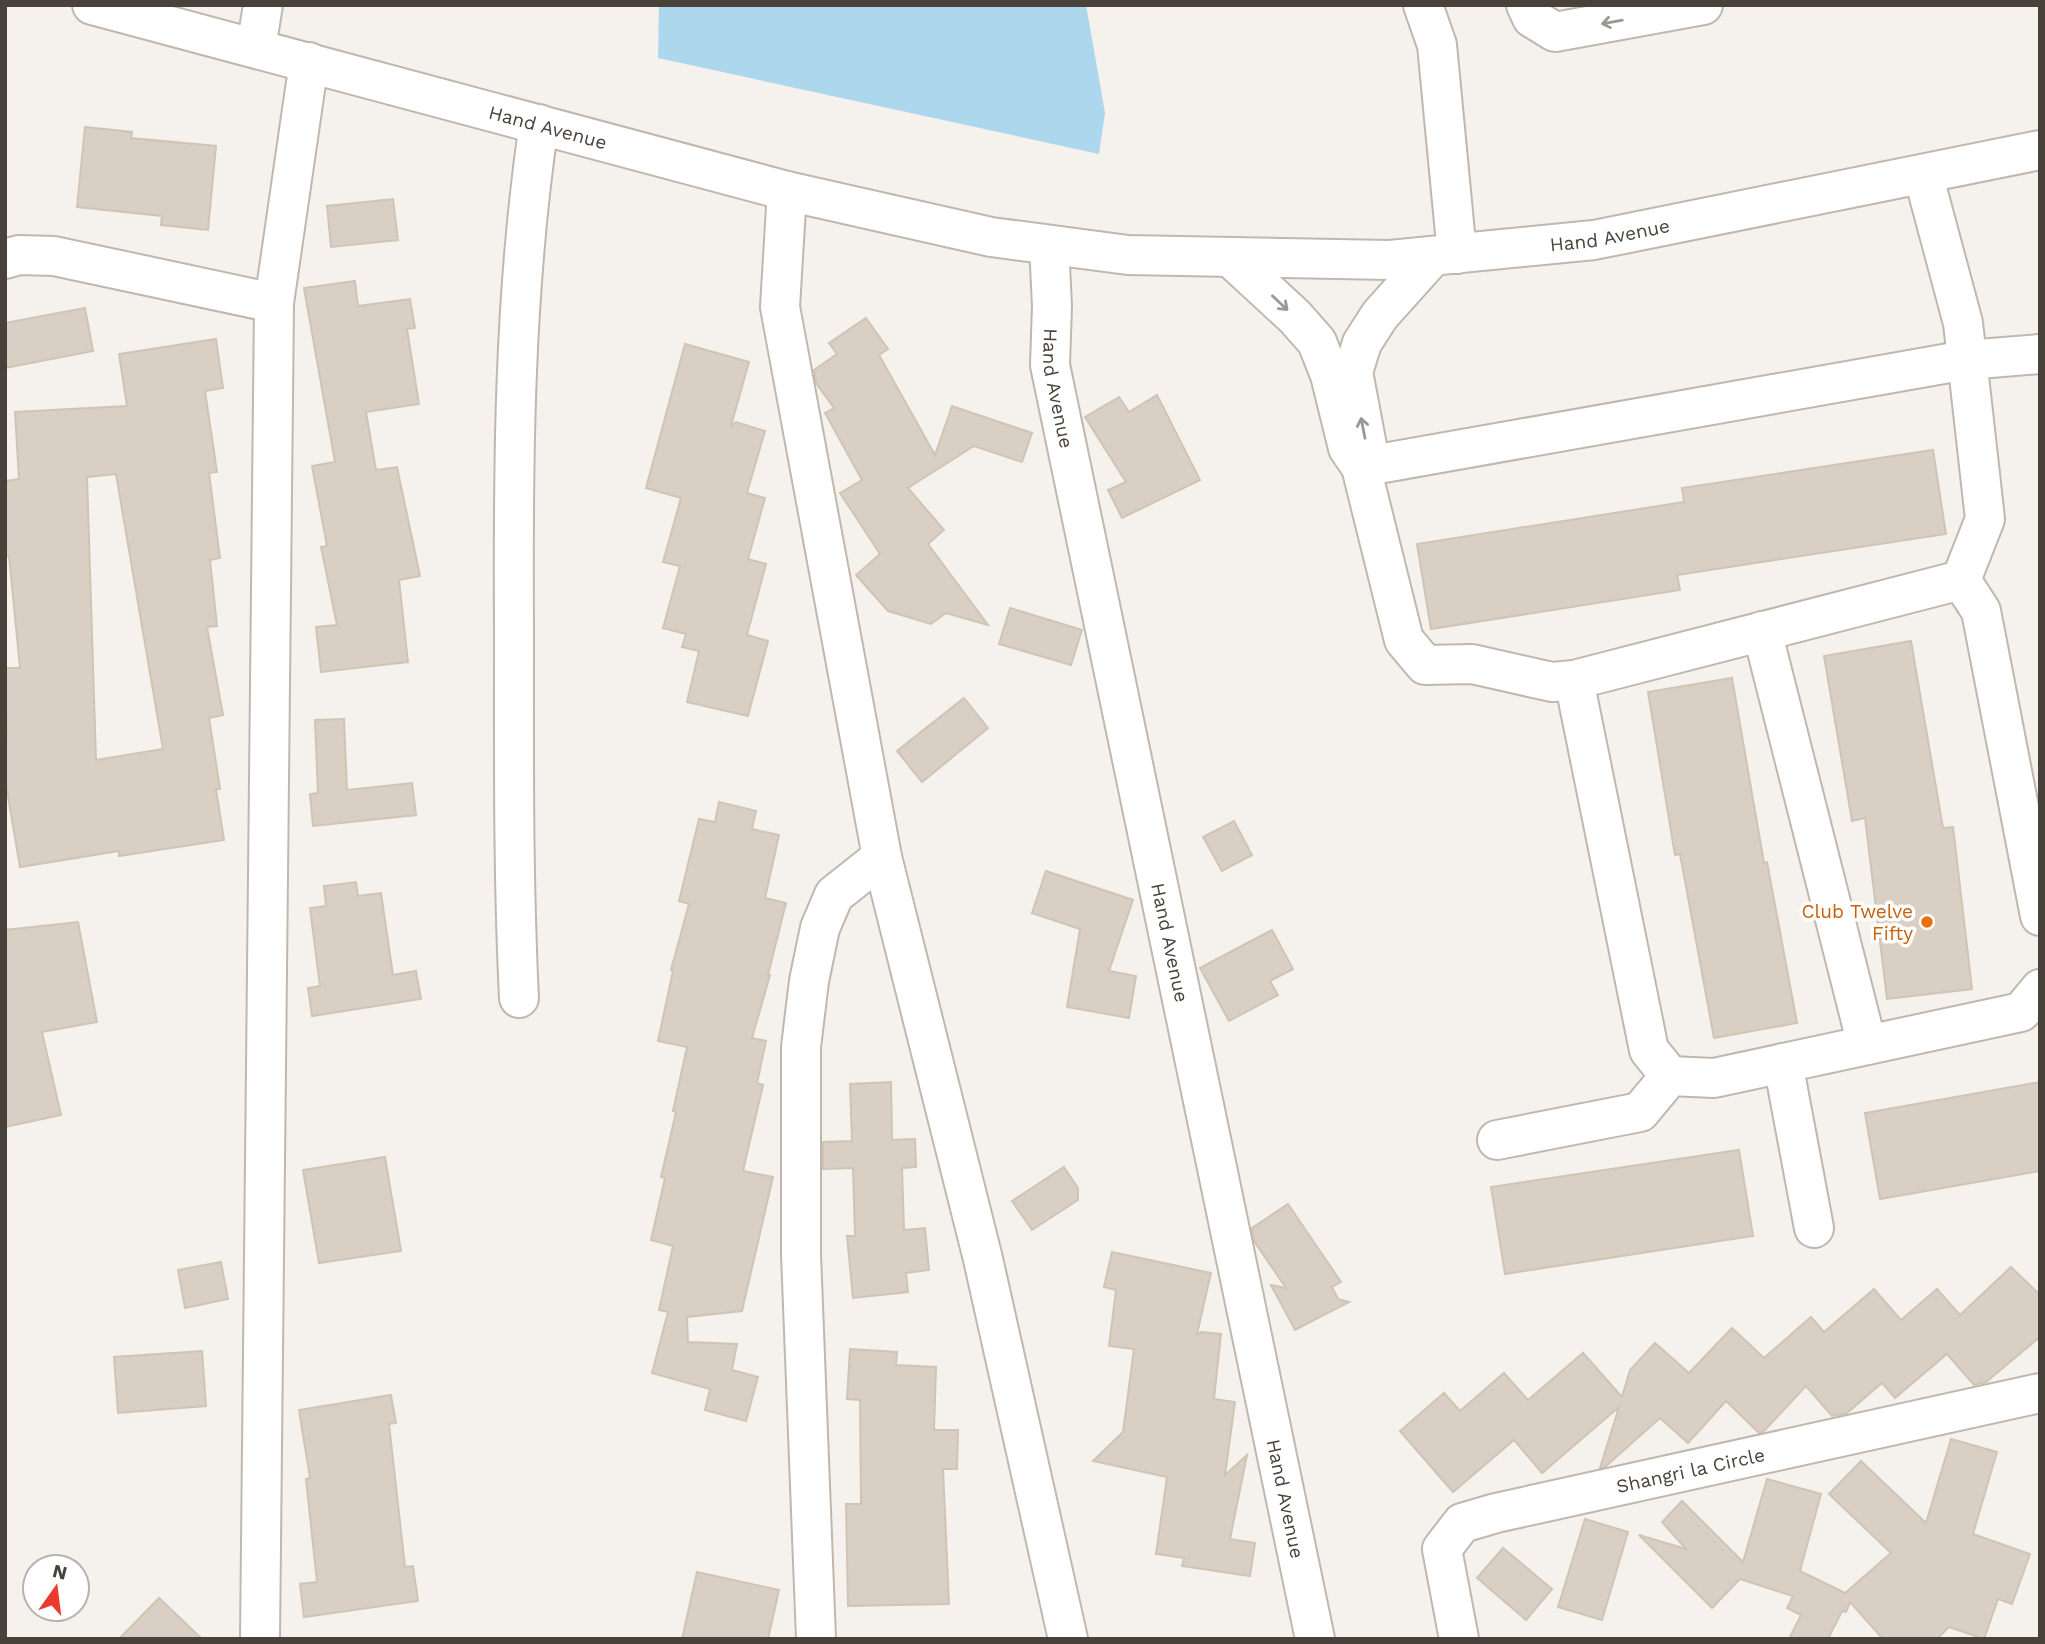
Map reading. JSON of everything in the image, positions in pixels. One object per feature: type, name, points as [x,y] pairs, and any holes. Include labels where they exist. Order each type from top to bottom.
[{"type":"street","name":"Hand Avenue","points":[[92,5],[787,191],[991,237],[1128,255],[1390,260],[1594,240],[2040,150]]},
{"type":"street","points":[[256,48],[263,5]]},
{"type":"street","points":[[1361,467],[1367,446],[1353,372],[1362,343],[1380,314],[1445,255],[1437,45],[1423,5]]},
{"type":"street","points":[[1526,5],[1532,18],[1555,32],[1703,5]]},
{"type":"street","points":[[260,1639],[274,303],[309,62]]},
{"type":"street","points":[[519,998],[515,914],[513,473],[522,267],[539,124]]},
{"type":"street","points":[[1923,174],[1963,323],[1984,519],[1961,580]]},
{"type":"street","points":[[787,191],[780,307],[882,857],[983,1259],[1068,1639]]},
{"type":"street","name":"Hand Avenue","points":[[1049,245],[1052,306],[1050,365],[1315,1639]]},
{"type":"street","points":[[5,259],[19,255],[54,256],[274,303]]},
{"type":"street","points":[[1230,257],[1295,317],[1317,342],[1330,375],[1348,448],[1361,467],[1404,640],[1425,665],[1472,664],[1552,682],[1574,680],[1961,580]]},
{"type":"street","points":[[1361,467],[1966,360],[2040,354]]},
{"type":"street","points":[[1961,580],[1981,611],[2040,916]]},
{"type":"street","points":[[1762,631],[1867,1045]]},
{"type":"street","points":[[1574,680],[1648,1050],[1670,1076],[1714,1077],[2021,1012],[2040,989]]},
{"type":"street","points":[[816,1639],[801,1254],[801,1047],[809,981],[820,928],[834,895],[882,857]]},
{"type":"street","points":[[1783,1063],[1814,1228]]},
{"type":"street","points":[[1497,1140],[1640,1112],[1670,1076]]},
{"type":"street","name":"Shangri la Circle","points":[[1459,1639],[1442,1549],[1462,1523],[1496,1513],[2040,1393]]},
{"type":"water","points":[[659,5],[1086,5],[1105,113],[1099,154],[658,58]]},
{"type":"building","points":[[85,127],[132,132],[131,138],[216,146],[208,230],[161,225],[162,216],[77,207]]},
{"type":"building","points":[[393,199],[398,240],[331,247],[327,206]]},
{"type":"building","points":[[355,281],[358,306],[410,299],[415,328],[407,329],[419,404],[366,412],[376,470],[397,467],[420,576],[399,580],[408,662],[321,672],[316,627],[337,625],[321,547],[327,546],[312,466],[335,462],[304,288]]},
{"type":"building","points":[[85,308],[93,351],[5,368],[5,323]]},
{"type":"building","points":[[866,318],[888,349],[879,355],[935,455],[952,406],[1032,433],[1022,462],[974,446],[908,488],[944,530],[928,544],[988,625],[946,613],[931,624],[888,611],[856,575],[880,554],[840,493],[862,480],[825,413],[834,408],[816,383],[814,370],[837,354],[829,343]]},
{"type":"building","points":[[216,339],[223,388],[205,391],[217,472],[209,473],[220,558],[210,560],[217,626],[207,627],[223,715],[209,718],[220,789],[216,789],[224,840],[119,856],[119,851],[20,867],[5,779],[5,668],[20,668],[9,556],[5,556],[5,481],[19,479],[15,412],[127,406],[119,354]],"holes":[[[116,474],[163,749],[96,760],[87,477]]]},
{"type":"building","points":[[685,344],[749,362],[731,426],[736,422],[765,431],[747,493],[765,498],[748,559],[766,564],[747,635],[768,641],[748,716],[687,702],[699,651],[682,647],[686,634],[663,628],[680,566],[663,562],[681,498],[646,488]]},
{"type":"building","points":[[1157,395],[1200,480],[1122,518],[1108,490],[1126,482],[1085,417],[1119,397],[1129,412]]},
{"type":"building","points":[[1933,450],[1946,534],[1677,575],[1680,590],[1431,629],[1417,544],[1684,502],[1682,488]]},
{"type":"building","points":[[1010,608],[1082,630],[1071,665],[999,644]]},
{"type":"building","points":[[1911,641],[1943,828],[1953,827],[1972,989],[1887,999],[1865,818],[1852,821],[1824,656]]},
{"type":"building","points":[[1732,678],[1764,863],[1767,862],[1797,1023],[1714,1038],[1680,854],[1675,855],[1648,692]]},
{"type":"building","points":[[964,698],[988,728],[922,782],[897,751]]},
{"type":"building","points":[[344,719],[347,790],[412,783],[416,815],[313,826],[310,794],[318,793],[315,720]]},
{"type":"building","points":[[719,802],[756,811],[752,829],[779,835],[765,898],[786,903],[752,1038],[766,1041],[757,1083],[763,1085],[743,1171],[773,1177],[742,1311],[687,1317],[688,1342],[737,1344],[732,1370],[758,1377],[746,1421],[705,1410],[710,1389],[652,1373],[668,1312],[659,1310],[673,1246],[651,1240],[665,1178],[661,1177],[687,1047],[658,1041],[673,971],[671,970],[689,904],[679,901],[699,819],[715,822]]},
{"type":"building","points":[[1234,821],[1252,855],[1222,871],[1203,837]]},
{"type":"building","points":[[1046,871],[1133,900],[1109,971],[1136,976],[1129,1018],[1067,1007],[1080,929],[1032,913]]},
{"type":"building","points":[[356,882],[358,896],[381,893],[393,975],[416,971],[421,999],[312,1016],[308,988],[320,986],[310,908],[326,906],[324,886]]},
{"type":"building","points":[[78,922],[97,1022],[42,1032],[61,1115],[5,1127],[5,930]]},
{"type":"building","points":[[1272,930],[1293,969],[1270,981],[1278,995],[1229,1021],[1200,968]]},
{"type":"building","points":[[891,1082],[892,1140],[915,1139],[916,1167],[902,1168],[904,1230],[925,1228],[929,1270],[906,1273],[908,1292],[853,1298],[847,1236],[855,1236],[853,1168],[823,1169],[823,1142],[852,1141],[850,1084]]},
{"type":"building","points":[[2040,1082],[2040,1171],[1880,1199],[1865,1113]]},
{"type":"building","points":[[1739,1150],[1753,1236],[1505,1274],[1491,1187]]},
{"type":"building","points":[[385,1157],[401,1251],[319,1263],[303,1170]]},
{"type":"building","points":[[1064,1167],[1078,1188],[1078,1200],[1032,1230],[1012,1201]]},
{"type":"building","points":[[1288,1204],[1341,1282],[1332,1287],[1338,1299],[1349,1302],[1295,1330],[1271,1285],[1286,1288],[1254,1241],[1252,1228]]},
{"type":"building","points":[[1112,1252],[1211,1273],[1197,1334],[1221,1334],[1214,1399],[1235,1402],[1225,1475],[1247,1455],[1230,1539],[1255,1543],[1250,1576],[1182,1566],[1184,1558],[1156,1554],[1167,1477],[1093,1461],[1123,1432],[1134,1349],[1109,1346],[1116,1290],[1104,1287]]},
{"type":"building","points":[[221,1262],[228,1299],[185,1308],[178,1270]]},
{"type":"building","points":[[2011,1267],[2040,1295],[2040,1337],[1986,1382],[1974,1385],[1947,1354],[1895,1398],[1882,1383],[1847,1413],[1832,1416],[1806,1386],[1763,1432],[1759,1433],[1726,1401],[1688,1443],[1660,1418],[1606,1466],[1600,1468],[1619,1407],[1542,1473],[1514,1440],[1453,1492],[1400,1431],[1444,1393],[1460,1411],[1504,1373],[1528,1400],[1583,1353],[1622,1397],[1630,1370],[1655,1343],[1689,1373],[1732,1328],[1764,1358],[1811,1317],[1824,1332],[1874,1289],[1901,1320],[1937,1289],[1960,1315]]},
{"type":"building","points":[[850,1349],[897,1352],[896,1365],[936,1367],[934,1430],[958,1430],[957,1469],[943,1469],[949,1604],[848,1606],[846,1504],[861,1504],[860,1400],[847,1399]]},
{"type":"building","points":[[202,1351],[206,1406],[118,1413],[114,1357]]},
{"type":"building","points":[[391,1395],[396,1423],[389,1424],[405,1567],[413,1566],[418,1601],[304,1617],[300,1584],[317,1582],[306,1479],[310,1478],[299,1410]]},
{"type":"building","points":[[1951,1439],[1997,1452],[1973,1534],[2030,1554],[2012,1604],[1998,1599],[1984,1639],[1949,1627],[1937,1639],[1883,1639],[1850,1602],[1846,1612],[1842,1611],[1828,1639],[1789,1639],[1801,1615],[1787,1608],[1793,1596],[1740,1579],[1712,1608],[1639,1535],[1686,1549],[1662,1522],[1682,1501],[1743,1562],[1767,1479],[1821,1494],[1800,1571],[1845,1593],[1891,1553],[1829,1494],[1861,1461],[1926,1523]]},
{"type":"building","points":[[1585,1519],[1628,1532],[1602,1620],[1558,1607]]},
{"type":"building","points":[[1503,1548],[1552,1589],[1526,1620],[1477,1578]]},
{"type":"building","points":[[697,1572],[779,1590],[768,1639],[682,1639]]},
{"type":"building","points":[[159,1598],[202,1639],[119,1639]]},
{"type":"place","name":"Club Twelve Fifty","points":[[1927,922]]}]
